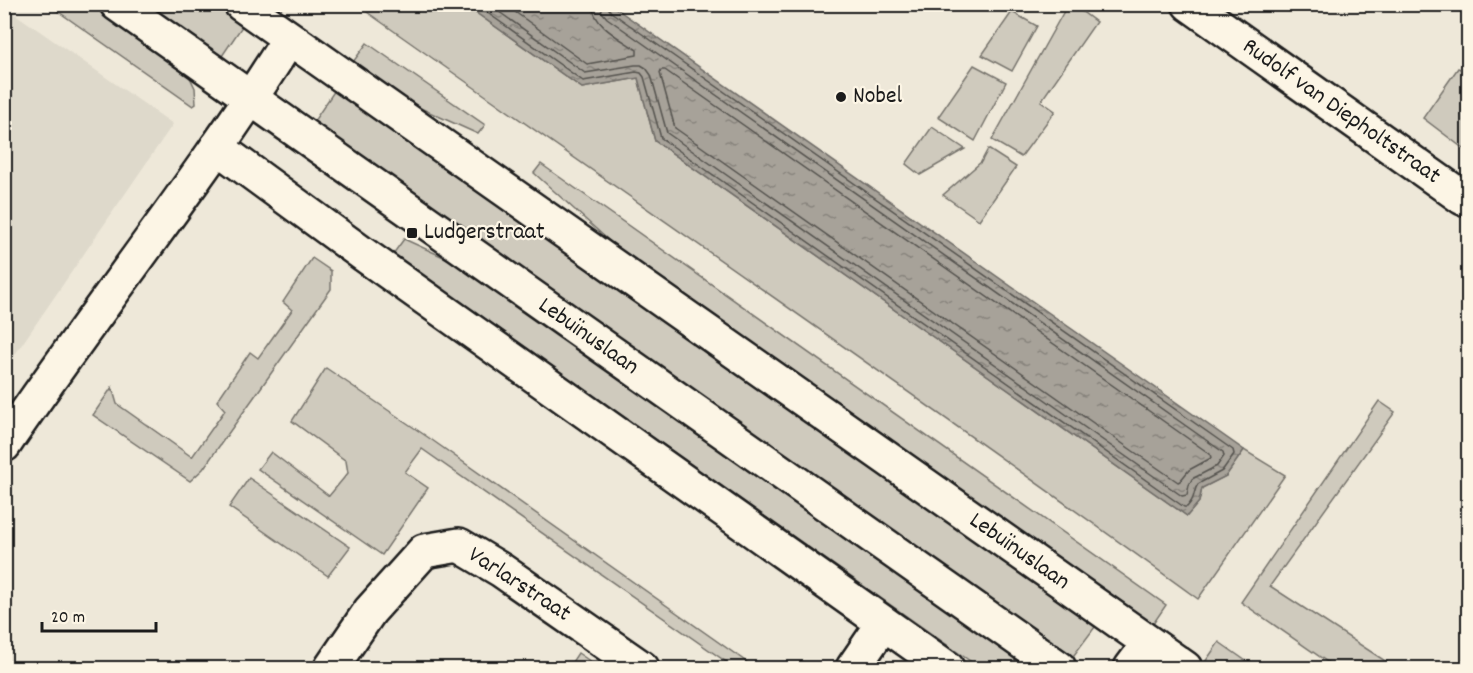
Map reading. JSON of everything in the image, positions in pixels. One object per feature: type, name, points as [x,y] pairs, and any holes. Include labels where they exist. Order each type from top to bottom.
[{"type":"main road","name":"Lebuïnuslaan","points":[[117,4],[1059,669]]},
{"type":"main road","name":"Lebuïnuslaan","points":[[241,4],[1140,656],[1185,669]]},
{"type":"main road","name":"Rudolf van Diepholtstraat","points":[[1189,4],[1466,197]]},
{"type":"main road","points":[[4,445],[41,390],[217,147],[289,39]]},
{"type":"main road","points":[[217,147],[946,669]]},
{"type":"main road","name":"Varlarstraat","points":[[331,669],[370,611],[424,551],[459,545],[501,570],[642,669]]},
{"type":"main road","points":[[853,669],[883,624]]},
{"type":"shaded area","points":[[1068,4],[1073,5],[1096,22],[1041,101],[1055,111],[1021,157],[992,140]]},
{"type":"shaded area","points":[[49,5],[100,5],[170,54],[186,69],[195,88],[196,104],[193,106]]},
{"type":"shaded area","points":[[142,5],[220,5],[245,22],[220,59]]},
{"type":"shaded area","points":[[357,5],[465,5],[582,88],[638,78],[655,141],[1187,516],[1199,502],[1202,488],[1226,476],[1244,450],[1285,475],[1198,599],[884,374]]},
{"type":"shaded area","points":[[5,7],[173,124],[5,369]]},
{"type":"shaded area","points":[[1012,12],[1037,26],[1012,71],[982,55]]},
{"type":"shaded area","points":[[367,43],[485,125],[478,134],[398,98],[350,66]]},
{"type":"shaded area","points":[[974,65],[1006,82],[975,141],[938,117]]},
{"type":"shaded area","points":[[1458,68],[1468,72],[1468,152],[1423,118]]},
{"type":"shaded area","points":[[337,87],[701,348],[1098,623],[1071,659],[312,124]]},
{"type":"shaded area","points":[[932,127],[965,149],[920,175],[906,164]]},
{"type":"shaded area","points":[[988,149],[1016,167],[979,220],[943,195],[981,162]]},
{"type":"shaded area","points":[[541,164],[1166,605],[1151,627],[637,266],[534,173]]},
{"type":"shaded area","points":[[404,239],[485,276],[1042,668],[980,668],[393,254]]},
{"type":"shaded area","points":[[312,258],[331,271],[331,289],[203,469],[190,481],[93,415],[112,387],[117,404],[192,457],[225,410],[217,401],[250,352],[258,358],[292,310],[283,302]]},
{"type":"shaded area","points":[[326,368],[755,668],[735,668],[422,449],[405,472],[428,488],[382,555],[258,469],[271,452],[329,496],[348,473],[346,461],[292,421]]},
{"type":"shaded area","points":[[1379,401],[1395,412],[1270,586],[1396,668],[1336,668],[1241,602]]},
{"type":"shaded area","points":[[249,478],[350,547],[328,576],[229,507]]},
{"type":"shaded area","points":[[1219,642],[1256,668],[1209,668],[1203,665]]},
{"type":"shaded area","points":[[578,653],[600,668],[568,668]]},
{"type":"water","points":[[465,5],[611,5],[1244,450],[1226,476],[1202,488],[1199,502],[1187,516],[655,141],[638,78],[582,88]]},
{"type":"place","name":"Nobel","points":[[841,97]]},
{"type":"place","name":"Ludgerstraat","points":[[412,233]]}]
